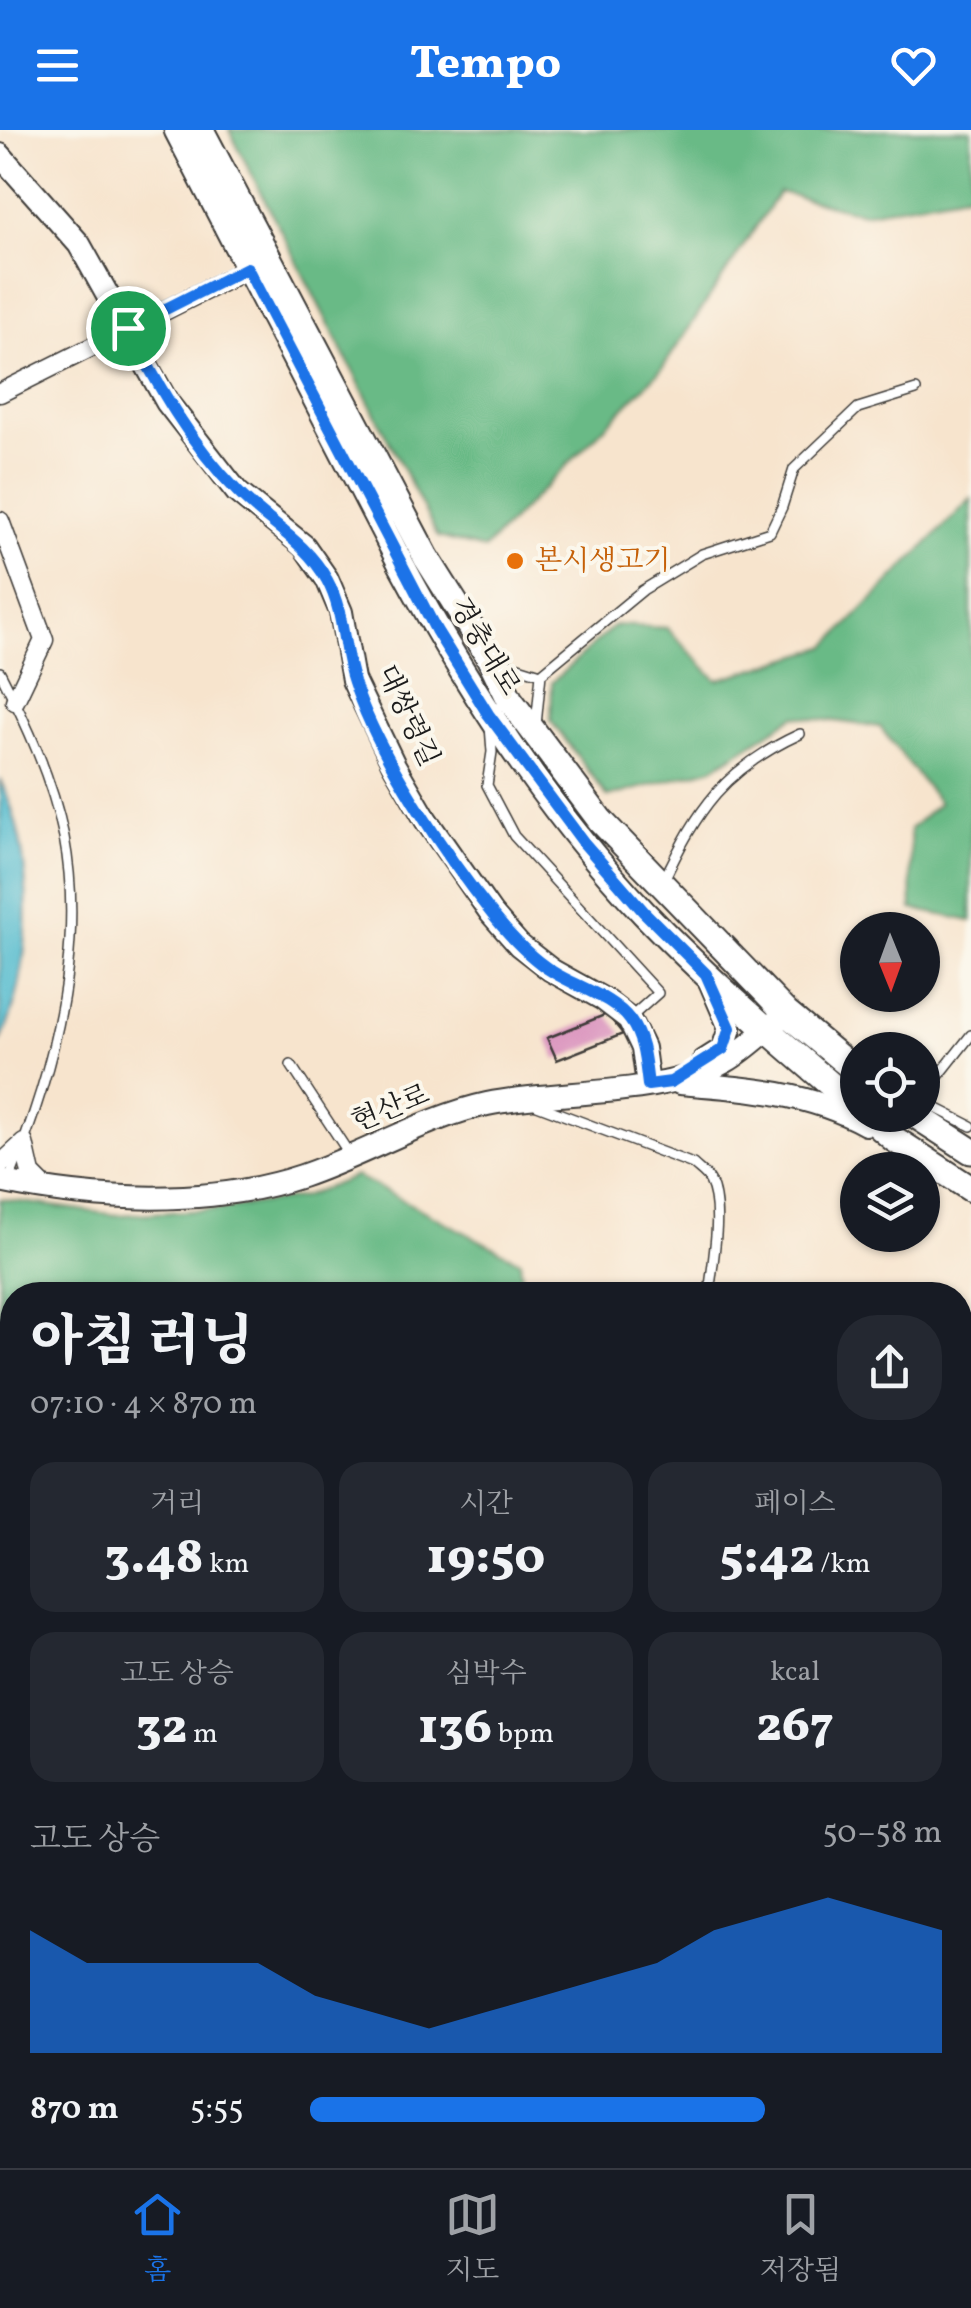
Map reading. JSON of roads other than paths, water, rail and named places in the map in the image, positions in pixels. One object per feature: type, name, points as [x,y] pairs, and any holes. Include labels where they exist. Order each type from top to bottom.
[{"type":"main road","name":"경충대로","points":[[178,130],[426,557],[489,657],[510,700],[600,820],[786,1012],[840,1057]]},
{"type":"main road","name":"경충대로","points":[[201,130],[257,264],[436,630],[488,714],[584,843],[644,912],[766,1031],[840,1093]]},
{"type":"main road","points":[[940,1131],[971,1151]]},
{"type":"main road","points":[[886,1132],[971,1189]]},
{"type":"street","name":"대쌍령길","points":[[0,154],[79,244],[167,402],[212,461],[237,492],[304,546],[327,580],[341,612],[353,680],[363,706],[426,820],[491,913],[519,945],[551,970],[603,999],[629,1019]]},
{"type":"street","points":[[0,393],[257,264]]},
{"type":"street","points":[[0,521],[44,640],[15,701]]},
{"type":"street","points":[[660,1084],[723,1049],[730,1028],[706,974]]},
{"type":"street","name":"현산로","points":[[2,1177],[77,1195],[254,1189],[302,1176],[482,1105],[660,1084],[726,1061],[786,1012]]},
{"type":"street","points":[[629,1019],[660,1084]]},
{"type":"street","points":[[660,1084],[792,1095],[838,1108],[894,1139]]},
{"type":"street","points":[[2,1177],[24,1143]]},
{"type":"street","points":[[24,1143],[31,1174],[47,1190]]},
{"type":"lane","points":[[535,733],[541,674],[643,590],[702,554],[770,532],[794,469],[858,408],[916,390]]},
{"type":"lane","points":[[489,657],[541,674]]},
{"type":"lane","points":[[2,678],[45,769],[64,836],[71,893],[62,1014],[24,1143]]},
{"type":"lane","points":[[488,714],[492,752],[487,785],[514,836],[658,993],[629,1019]]},
{"type":"lane","points":[[662,884],[706,803],[761,752],[800,734]]},
{"type":"lane","points":[[940,1075],[971,1035]]},
{"type":"lane","points":[[291,1065],[351,1157]]},
{"type":"lane","points":[[520,1098],[692,1164],[708,1178],[716,1196],[710,1282]]},
{"type":"lane","points":[[940,1109],[971,1126]]},
{"type":"water","points":[[0,779],[20,841],[27,911],[20,981],[0,1043]]},
{"type":"place","name":"본시생고기","points":[[515,561]]}]
